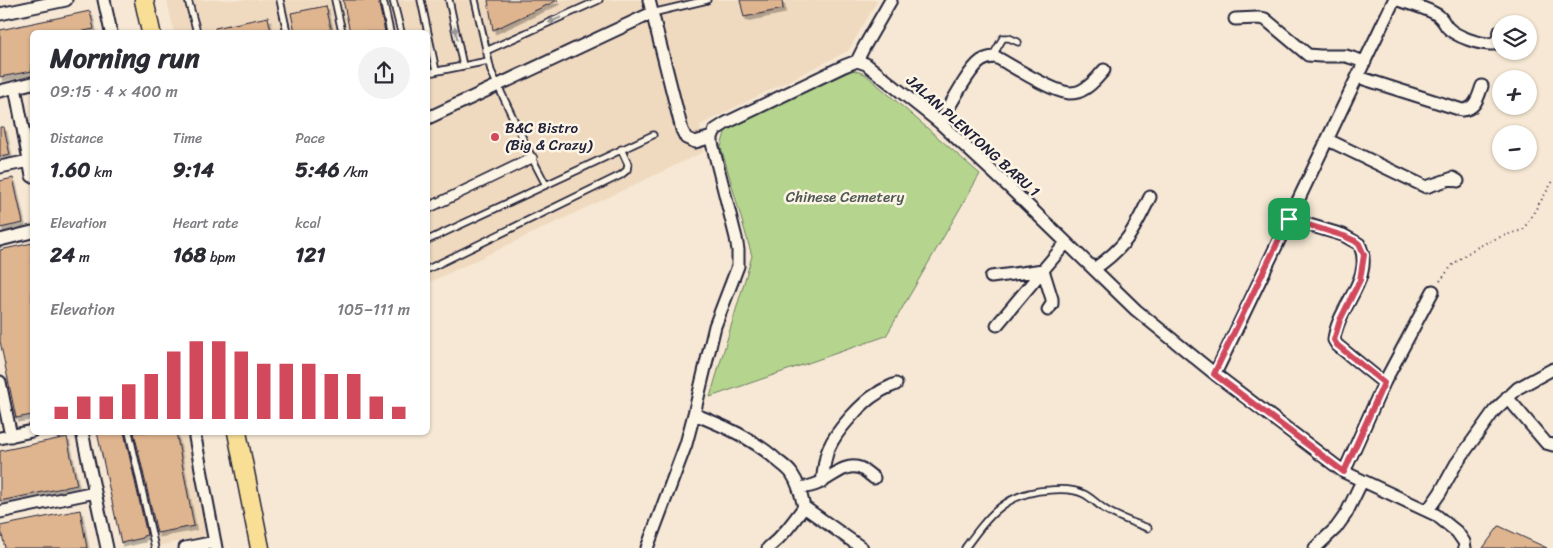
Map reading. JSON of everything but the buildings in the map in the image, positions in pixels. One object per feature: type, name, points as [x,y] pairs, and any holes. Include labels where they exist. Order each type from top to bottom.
[{"type":"main road","points":[[144,0],[150,30]]},
{"type":"main road","points":[[238,435],[260,548]]},
{"type":"street","points":[[0,14],[66,0]]},
{"type":"street","points":[[104,0],[111,30]]},
{"type":"street","points":[[649,0],[682,130],[686,138],[695,142],[712,137]]},
{"type":"street","points":[[647,548],[686,444],[709,347],[734,277],[738,258],[736,238],[719,177],[712,143],[715,130],[844,66],[857,62],[891,0]]},
{"type":"street","points":[[1214,374],[1396,0],[1435,13],[1443,19],[1453,32],[1485,45],[1492,44]]},
{"type":"street","points":[[430,117],[652,13]]},
{"type":"street","points":[[1236,19],[1265,19],[1308,55],[1346,56],[1365,62]]},
{"type":"street","points":[[940,123],[972,71],[980,62],[992,57],[996,57],[1043,83],[1070,93],[1085,89],[1104,70]]},
{"type":"street","name":"JALAN PLENTONG BARU 1","points":[[857,62],[866,64],[940,123],[1136,310],[1214,374],[1344,472],[1428,510],[1457,532],[1464,542],[1465,548]]},
{"type":"street","points":[[1358,77],[1462,110],[1473,106],[1482,86]]},
{"type":"street","points":[[0,91],[30,84]]},
{"type":"street","points":[[0,167],[30,161],[15,87]]},
{"type":"street","points":[[1328,140],[1426,187],[1452,178],[1458,181]]},
{"type":"street","points":[[430,207],[532,158]]},
{"type":"street","points":[[1094,269],[1110,258],[1129,238],[1150,197]]},
{"type":"street","points":[[1289,219],[1344,236],[1359,244],[1364,259],[1360,280],[1340,320],[1334,340],[1337,345],[1384,383]]},
{"type":"street","points":[[0,240],[30,232]]},
{"type":"street","points":[[997,325],[1066,242]]},
{"type":"street","points":[[991,277],[1044,270]]},
{"type":"street","points":[[1044,270],[1052,300],[1048,310]]},
{"type":"street","points":[[1344,472],[1384,383],[1432,291]]},
{"type":"street","points":[[1428,510],[1456,464],[1494,411],[1518,388],[1553,369]]},
{"type":"street","points":[[0,382],[6,437],[30,431]]},
{"type":"street","points":[[822,482],[825,460],[834,438],[864,402],[878,392],[896,384]]},
{"type":"street","points":[[1507,397],[1546,443],[1553,445]]},
{"type":"street","points":[[694,414],[720,424],[768,452],[791,473],[800,488],[804,507],[862,548]]},
{"type":"street","points":[[83,435],[107,548]]},
{"type":"street","points":[[185,548],[216,545],[195,435]]},
{"type":"street","points":[[800,488],[810,487],[822,482],[830,476],[850,467],[859,467],[874,478]]},
{"type":"street","points":[[1315,548],[1336,528],[1346,514],[1362,481]]},
{"type":"street","points":[[0,512],[95,492]]},
{"type":"street","points":[[768,548],[786,531],[804,507]]},
{"type":"lane","points":[[188,0],[196,30]]},
{"type":"lane","points":[[280,0],[287,30]]},
{"type":"lane","points":[[335,0],[342,30]]},
{"type":"lane","points":[[383,0],[390,30]]},
{"type":"lane","points":[[394,0],[401,30]]},
{"type":"lane","points":[[421,0],[427,30]]},
{"type":"lane","points":[[449,0],[463,66]]},
{"type":"lane","points":[[476,0],[488,62],[497,86],[546,185]]},
{"type":"lane","points":[[486,51],[599,0]]},
{"type":"lane","points":[[652,13],[707,0]]},
{"type":"lane","points":[[992,57],[1003,38],[1009,38],[1018,42]]},
{"type":"lane","points":[[430,43],[436,71]]},
{"type":"lane","points":[[430,72],[488,62]]},
{"type":"lane","points":[[430,239],[653,135]]},
{"type":"lane","points":[[430,268],[626,172],[628,167],[627,161],[621,150]]},
{"type":"lane","points":[[130,435],[155,548]]},
{"type":"lane","points":[[965,548],[988,517],[1000,506],[1011,499],[1040,490],[1062,489],[1077,491],[1085,494],[1116,516],[1148,528]]},
{"type":"path","points":[[1432,291],[1454,264],[1466,255],[1494,238],[1523,230],[1553,181]]},
{"type":"shaded area","points":[[167,0],[878,0],[848,51],[700,125],[703,152],[430,282],[430,30],[174,30]]},
{"type":"shaded area","points":[[129,435],[187,435],[208,536],[152,547]]},
{"type":"green space","name":"Chinese Cemetery","points":[[853,70],[865,74],[980,174],[886,336],[710,397],[752,256],[721,147],[726,129]]},
{"type":"place","name":"B&C Bistro (Big & Crazy)","points":[[495,137]]},
{"type":"route","points":[[1289,219],[1355,241],[1359,244],[1364,255],[1360,280],[1340,320],[1334,340],[1337,345],[1384,383],[1344,472],[1214,374],[1289,219]]}]
